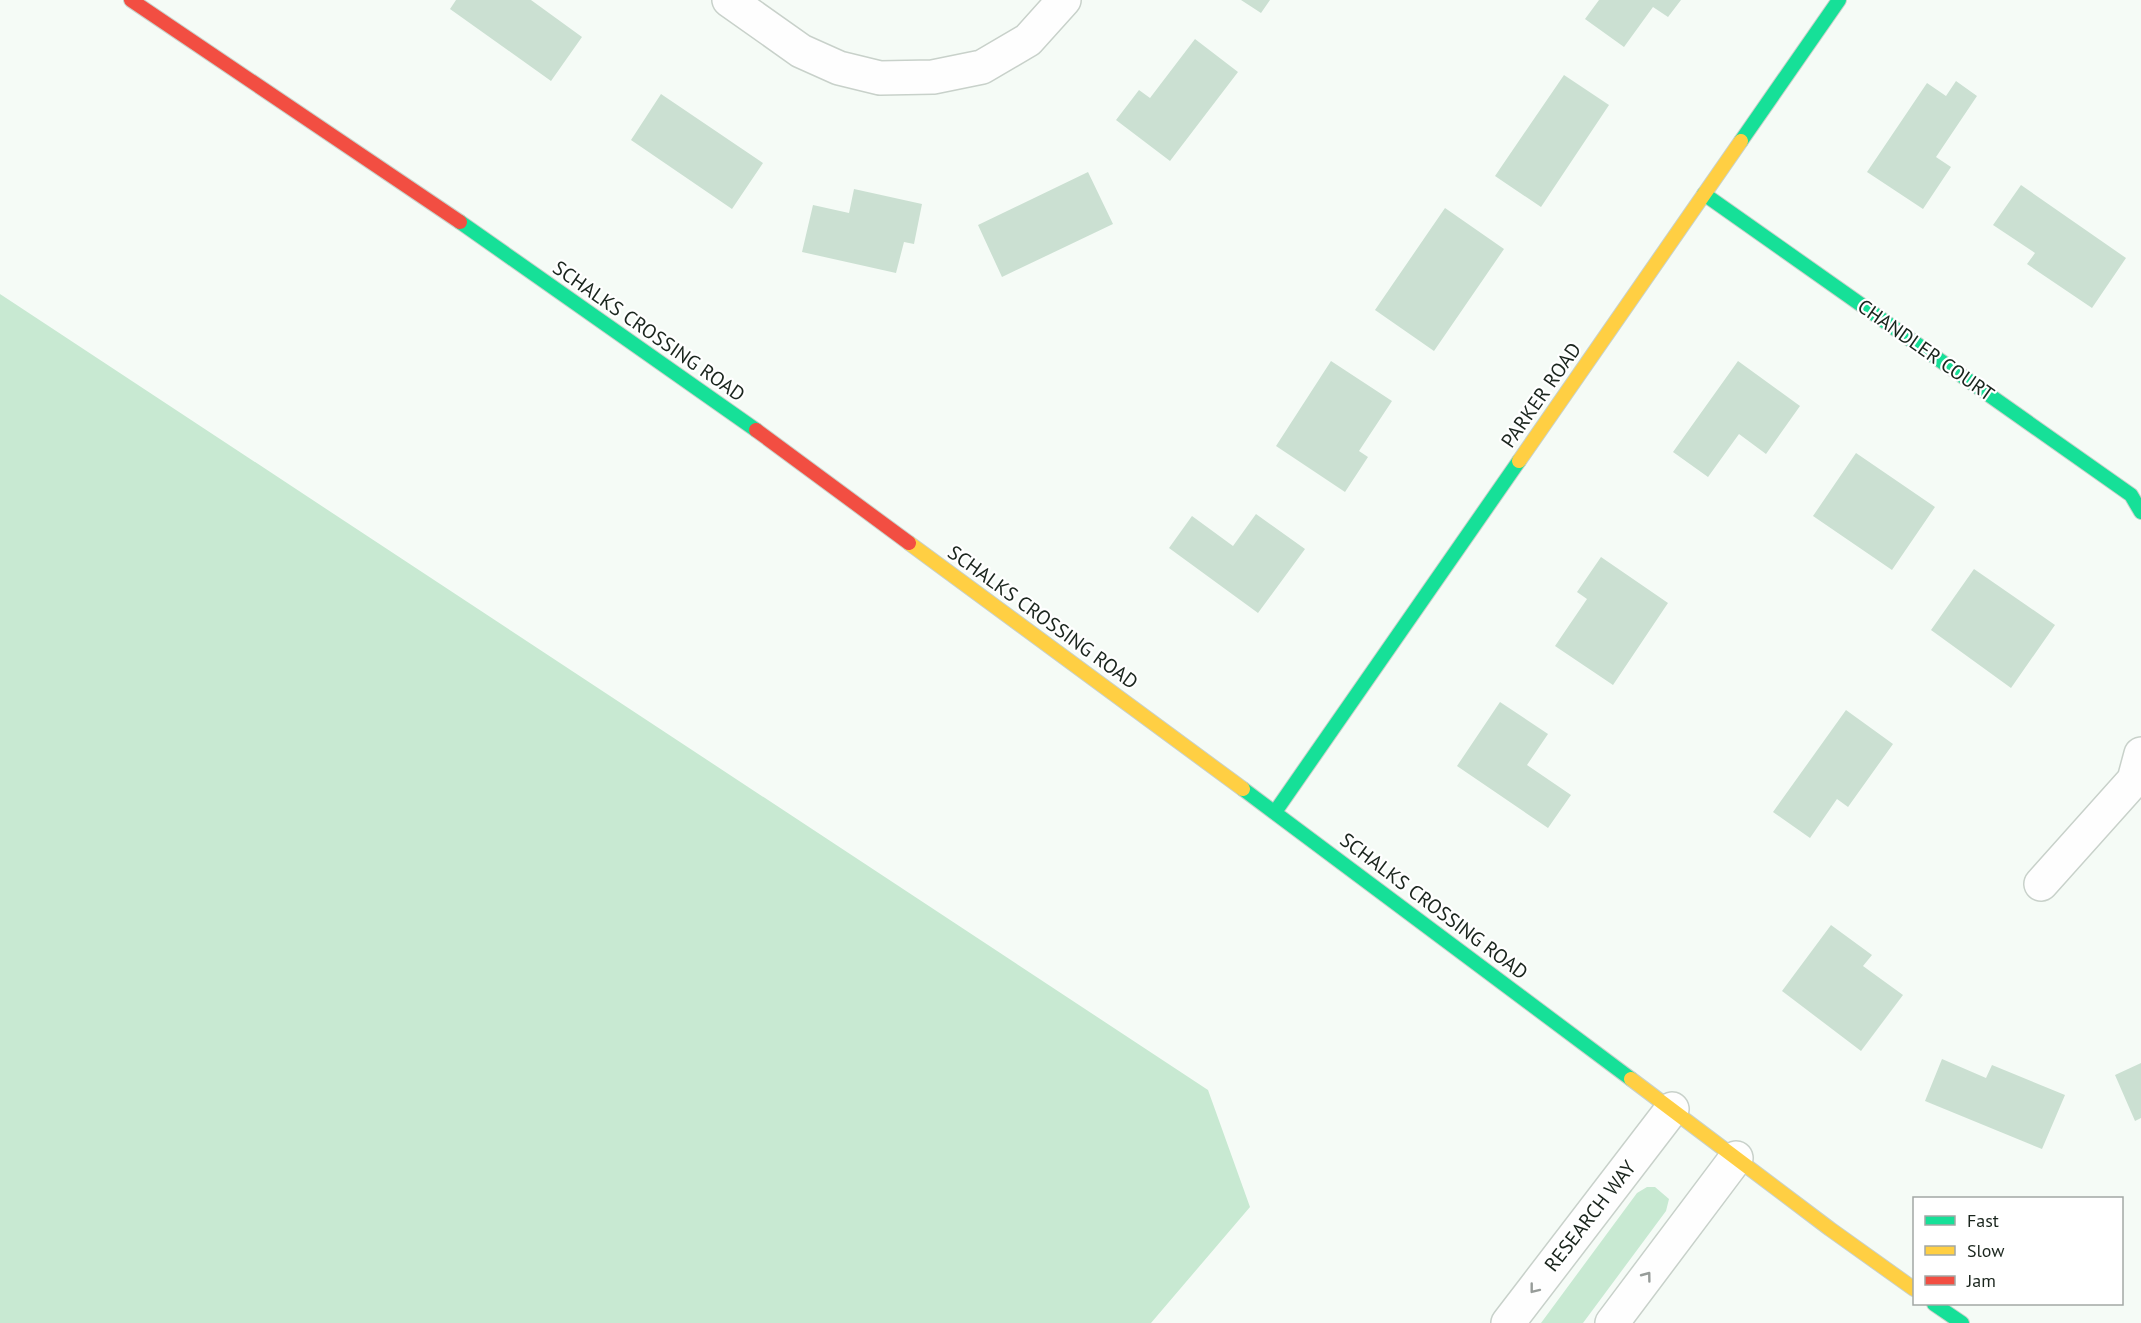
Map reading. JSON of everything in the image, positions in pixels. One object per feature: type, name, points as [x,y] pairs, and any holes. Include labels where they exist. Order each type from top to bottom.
[{"type":"street","name":"SCHALKS CROSSING ROAD","points":[[131,0],[420,194],[738,417],[1275,812],[1830,1229],[1913,1288]]},
{"type":"street","points":[[729,0],[801,51],[839,68],[879,78],[933,77],[982,68],[1028,40],[1064,0]]},
{"type":"street","name":"PARKER ROAD","points":[[1275,812],[1839,0]]},
{"type":"street","name":"CHANDLER COURT","points":[[1704,194],[2131,495],[2141,513]]},
{"type":"street","points":[[2042,884],[2134,780],[2141,754]]},
{"type":"street","name":"RESEARCH WAY","points":[[1508,1323],[1672,1109]]},
{"type":"street","points":[[1612,1323],[1736,1158]]},
{"type":"street","points":[[1935,1305],[1962,1323]]},
{"type":"green space","points":[[0,294],[1208,1090],[1250,1207],[1151,1323],[0,1323]]},
{"type":"green space","points":[[1647,1187],[1655,1187],[1669,1199],[1666,1211],[1583,1323],[1541,1323],[1637,1193]]},
{"type":"building","points":[[456,0],[531,0],[582,37],[551,81],[450,9]]},
{"type":"building","points":[[1241,0],[1270,0],[1261,13]]},
{"type":"building","points":[[1599,0],[1681,0],[1668,17],[1653,7],[1624,47],[1585,19]]},
{"type":"building","points":[[1195,39],[1238,72],[1170,161],[1116,120],[1139,90],[1150,98]]},
{"type":"building","points":[[1564,75],[1609,105],[1541,207],[1495,176]]},
{"type":"building","points":[[1956,81],[1977,96],[1936,157],[1951,167],[1923,209],[1867,172],[1927,83],[1946,96]]},
{"type":"building","points":[[661,94],[763,163],[732,209],[631,140]]},
{"type":"building","points":[[1088,172],[1113,224],[1002,277],[978,225]]},
{"type":"building","points":[[2021,185],[2126,258],[2092,308],[2027,264],[2035,253],[1993,225]]},
{"type":"building","points":[[854,189],[922,204],[914,244],[904,242],[896,273],[802,252],[813,205],[849,213]]},
{"type":"building","points":[[1445,208],[1504,249],[1434,351],[1375,310]]},
{"type":"building","points":[[1331,361],[1392,401],[1359,451],[1368,457],[1345,492],[1276,446]]},
{"type":"building","points":[[1738,361],[1800,406],[1766,454],[1739,434],[1708,477],[1673,452]]},
{"type":"building","points":[[1856,453],[1935,507],[1892,570],[1813,516]]},
{"type":"building","points":[[1256,514],[1305,549],[1258,613],[1169,548],[1192,516],[1233,546]]},
{"type":"building","points":[[1601,557],[1668,603],[1613,685],[1555,646],[1587,599],[1577,592]]},
{"type":"building","points":[[1974,569],[2055,625],[2011,688],[1931,630]]},
{"type":"building","points":[[1500,702],[1548,734],[1527,765],[1571,795],[1548,828],[1457,766]]},
{"type":"building","points":[[1846,710],[1893,744],[1848,807],[1837,799],[1810,838],[1773,812]]},
{"type":"building","points":[[1831,925],[1872,955],[1863,966],[1903,995],[1861,1051],[1782,991]]},
{"type":"building","points":[[1942,1059],[1986,1078],[1992,1065],[2065,1095],[2042,1149],[1925,1101]]},
{"type":"building","points":[[2141,1063],[2141,1118],[2135,1121],[2115,1075]]},
{"type":"traffic: fast","points":[[1741,141],[1839,0]]},
{"type":"traffic: fast","points":[[1704,194],[2131,495],[2141,512]]},
{"type":"traffic: fast","points":[[460,222],[756,430]]},
{"type":"traffic: fast","points":[[1275,812],[1519,461]]},
{"type":"traffic: fast","points":[[1243,789],[1631,1079]]},
{"type":"traffic: fast","points":[[1935,1305],[1962,1323]]},
{"type":"traffic: slow","points":[[1519,461],[1741,141]]},
{"type":"traffic: slow","points":[[909,543],[1243,789]]},
{"type":"traffic: slow","points":[[1631,1079],[1830,1229],[1913,1288]]},
{"type":"traffic: jam","points":[[131,0],[460,222]]},
{"type":"traffic: jam","points":[[756,430],[909,543]]}]
